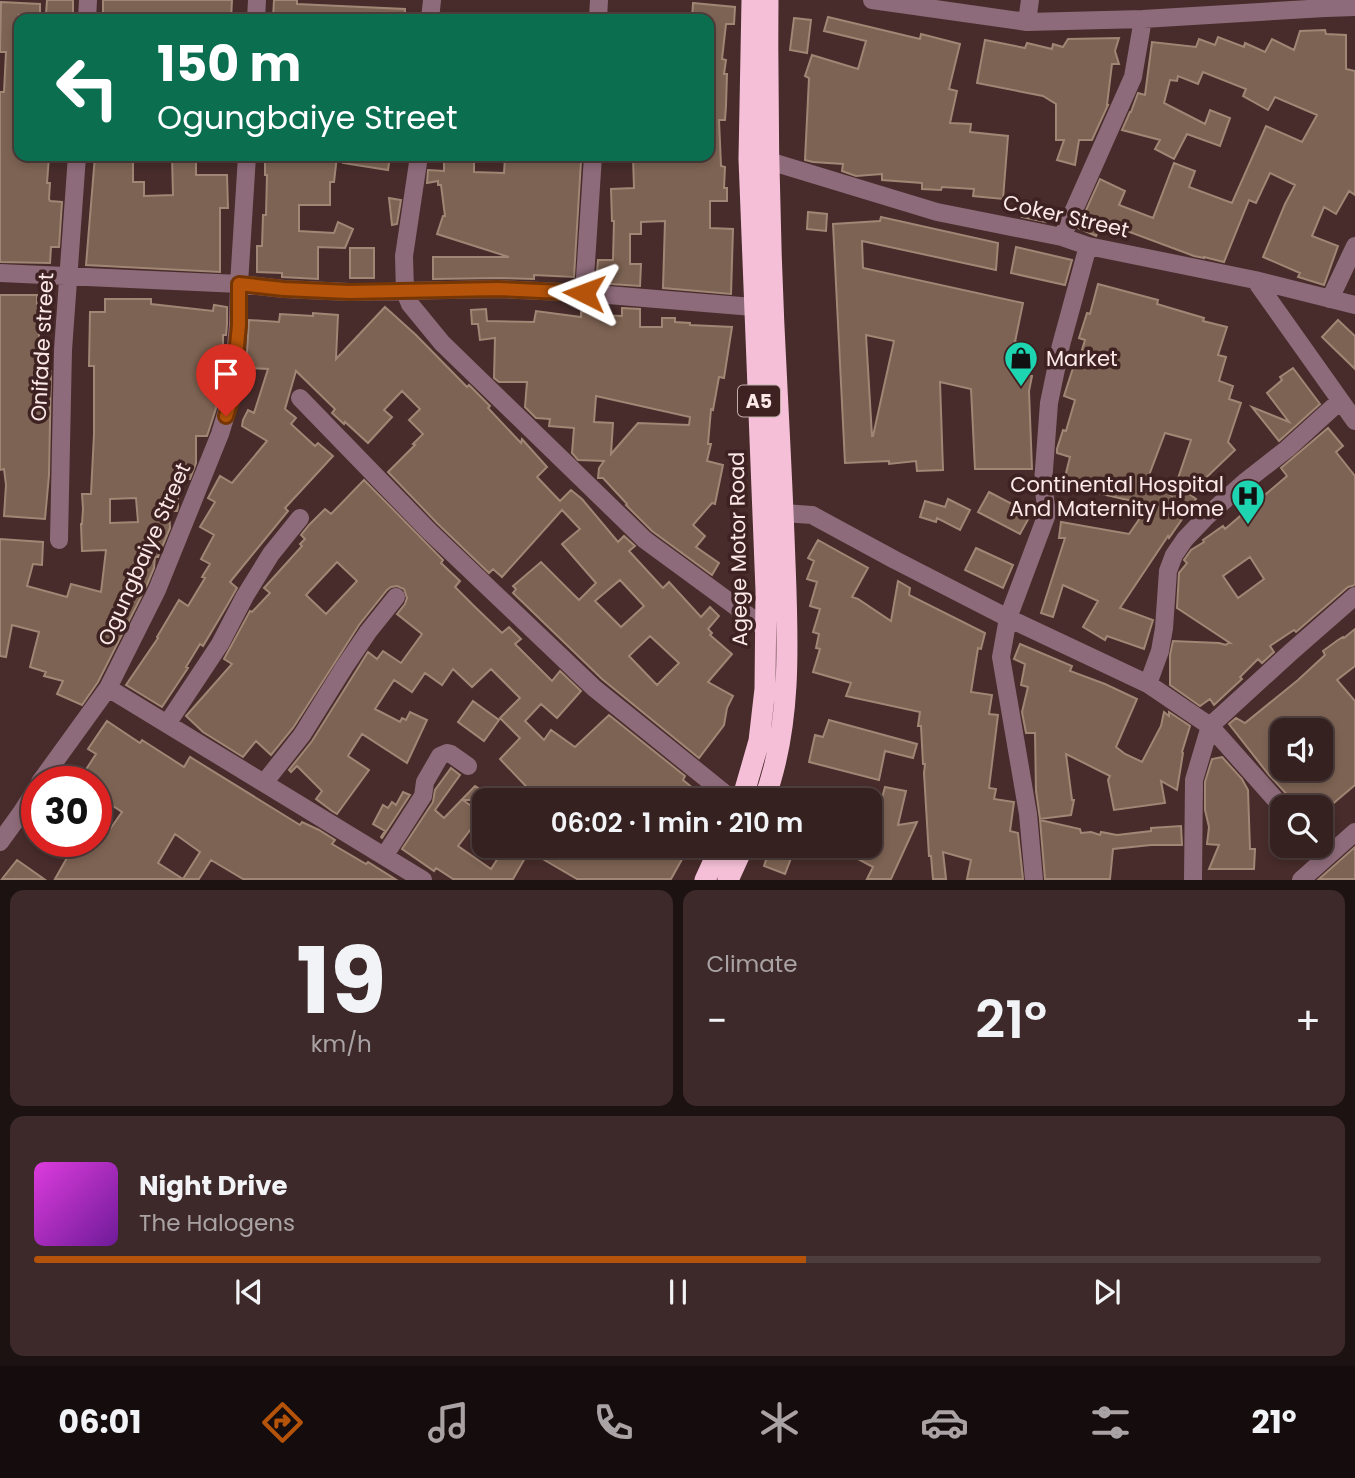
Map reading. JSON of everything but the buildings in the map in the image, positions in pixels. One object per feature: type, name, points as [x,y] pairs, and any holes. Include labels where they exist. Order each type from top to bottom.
[{"type":"highway","name":"Agege Motor Road","points":[[752,0],[759,160],[772,304],[788,630],[783,717],[768,788]]},
{"type":"highway","name":"Agege Motor Road","points":[[745,788],[759,741],[765,689],[766,578],[753,307],[752,224],[767,107],[768,0]]},
{"type":"highway","points":[[705,880],[715,858]]},
{"type":"highway","points":[[728,880],[738,858]]},
{"type":"street","points":[[872,0],[1027,22],[1143,19],[1355,7]]},
{"type":"street","points":[[1027,22],[1030,0]]},
{"type":"street","points":[[1062,237],[1133,77],[1143,19]]},
{"type":"street","name":"Coker Street","points":[[759,160],[937,212],[1062,237],[1088,246],[1255,280],[1355,304]]},
{"type":"street","name":"Onifade street","points":[[59,540],[63,350],[77,161]]},
{"type":"street","name":"Ogungbaiye Street","points":[[52,766],[108,688],[157,590],[232,398],[239,325],[247,161]]},
{"type":"street","points":[[418,161],[404,256],[405,292],[410,304],[442,343],[645,540],[765,628]]},
{"type":"street","points":[[584,293],[593,161]]},
{"type":"street","points":[[1034,880],[1028,814],[1001,657],[1008,618],[1047,514],[1043,483],[1049,403],[1060,345],[1088,246]]},
{"type":"street","points":[[1331,299],[1355,246]]},
{"type":"street","points":[[0,273],[349,292],[498,289],[753,307]]},
{"type":"street","points":[[1255,280],[1355,421]]},
{"type":"street","points":[[300,398],[429,531],[594,688],[718,788]]},
{"type":"street","points":[[1148,684],[1160,651],[1168,571],[1174,555],[1207,516],[1340,401]]},
{"type":"street","points":[[783,513],[812,515],[1008,618],[1148,684],[1210,726],[1271,795]]},
{"type":"street","points":[[167,724],[220,644],[271,554],[300,518]]},
{"type":"street","points":[[1193,880],[1194,780],[1210,726],[1355,596]]},
{"type":"street","points":[[264,783],[302,735],[368,632],[396,597]]},
{"type":"street","points":[[108,688],[423,880]]},
{"type":"street","points":[[385,855],[424,796],[425,782],[440,756],[443,753],[451,754],[468,766]]},
{"type":"street","points":[[0,842],[21,813]]},
{"type":"street","points":[[1333,844],[1355,832]]},
{"type":"street","points":[[1301,880],[1316,858]]},
{"type":"place","name":"Market","points":[[1021,388]]},
{"type":"place","name":"Continental Hospital And Maternity Home","points":[[1248,526]]},
{"type":"route","points":[[226,416],[232,398],[239,325],[239,284],[349,292],[498,289],[584,293]]}]
